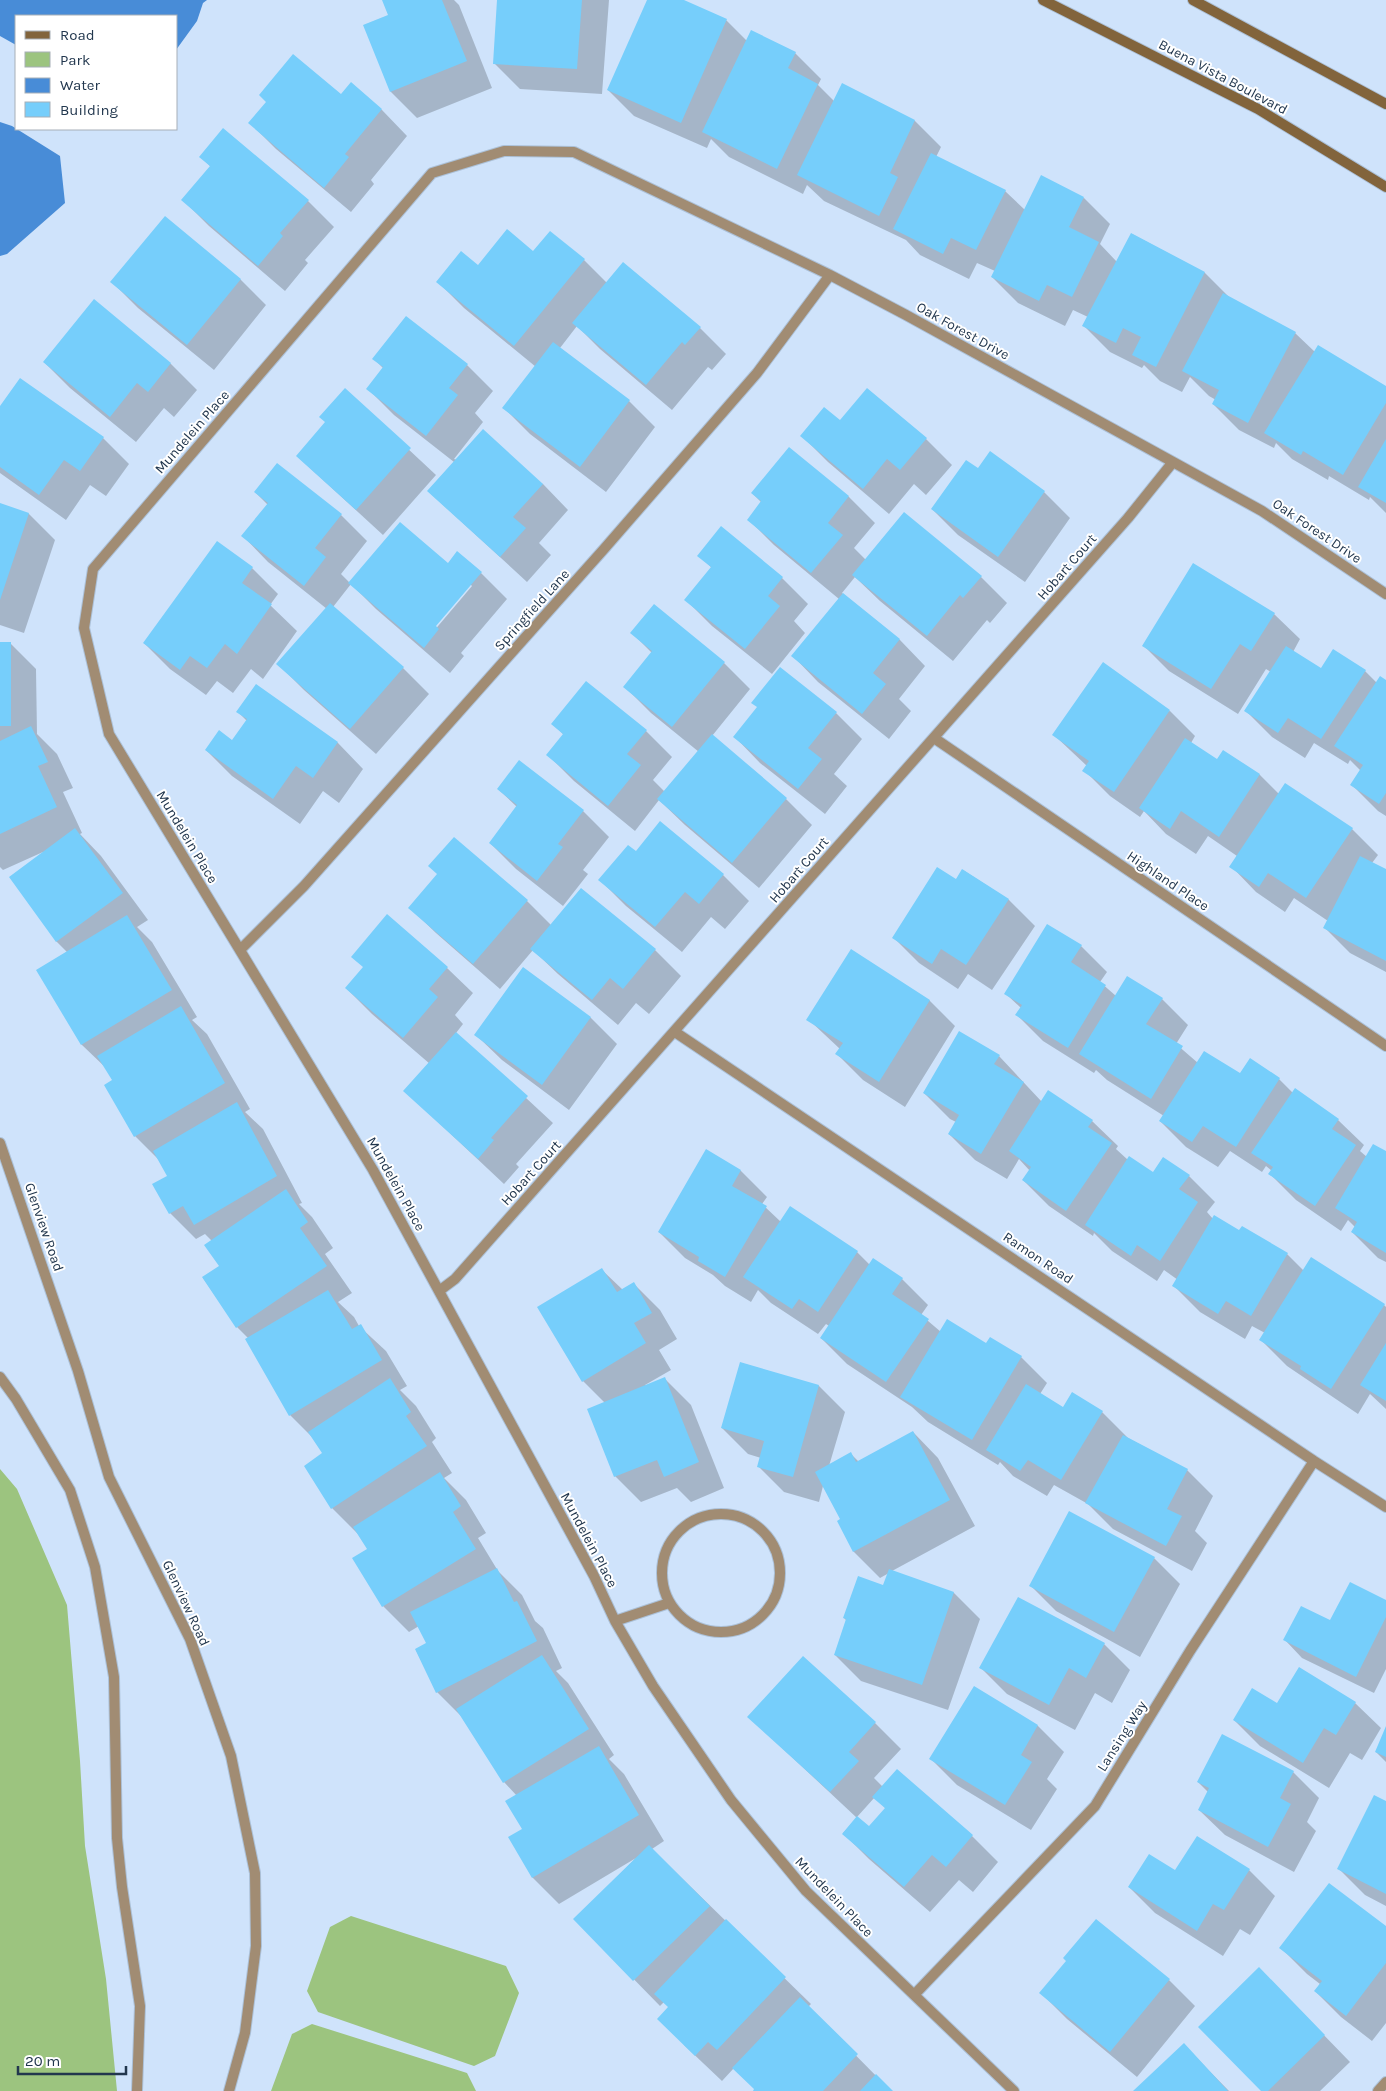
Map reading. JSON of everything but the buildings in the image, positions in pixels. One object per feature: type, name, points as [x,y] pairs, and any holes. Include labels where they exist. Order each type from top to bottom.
[{"type":"main road","name":"Buena Vista Boulevard","points":[[1043,0],[1258,109],[1386,187]]},
{"type":"main road","points":[[1194,0],[1386,104]]},
{"type":"street","name":"Oak Forest Drive","points":[[504,151],[574,152],[830,274],[1262,511],[1386,594]]},
{"type":"street","name":"Mundelein Place","points":[[504,151],[432,173],[93,569],[84,628],[109,734],[374,1170],[594,1576],[615,1621],[654,1686],[731,1800],[806,1891],[1014,2091]]},
{"type":"street","name":"Springfield Lane","points":[[240,950],[304,886],[604,549],[757,373],[830,274]]},
{"type":"street","name":"Hobart Court","points":[[440,1291],[455,1278],[675,1032],[1128,518],[1173,462]]},
{"type":"street","name":"Highland Place","points":[[934,738],[1386,1046]]},
{"type":"street","name":"Ramon Road","points":[[675,1032],[1314,1461],[1386,1507]]},
{"type":"street","name":"Glenview Road","points":[[0,1143],[78,1371],[108,1477],[190,1638],[231,1756],[255,1873],[256,1946],[245,2033],[229,2091]]},
{"type":"street","points":[[0,1377],[16,1399],[70,1490],[95,1567],[114,1677],[117,1838],[122,1887],[140,2006],[137,2091]]},
{"type":"street","name":"Lansing Way","points":[[914,1995],[1095,1806],[1190,1651],[1314,1461]]},
{"type":"street","points":[[713,1515],[732,1515],[750,1521],[765,1533],[775,1550],[780,1568],[778,1588],[770,1607],[756,1621],[738,1630],[718,1632],[699,1629],[682,1618],[669,1603],[663,1585],[662,1565],[668,1547],[679,1532],[694,1520],[713,1515]]},
{"type":"street","points":[[615,1621],[669,1603]]},
{"type":"street","points":[[1378,2091],[1386,2082]]},
{"type":"green space","points":[[0,1469],[17,1489],[67,1605],[85,1846],[106,1979],[117,2091],[0,2091]]},
{"type":"green space","points":[[351,1916],[506,1966],[519,1993],[495,2056],[474,2066],[318,2012],[307,1991],[330,1927]]},
{"type":"green space","points":[[312,2024],[467,2073],[476,2091],[271,2091],[292,2034]]},
{"type":"water","points":[[0,0],[207,0],[203,3],[197,21],[178,47],[178,15],[15,15],[15,44],[0,36]]},
{"type":"water","points":[[0,122],[12,126],[15,130],[18,130],[60,156],[65,203],[7,254],[0,256]]}]
